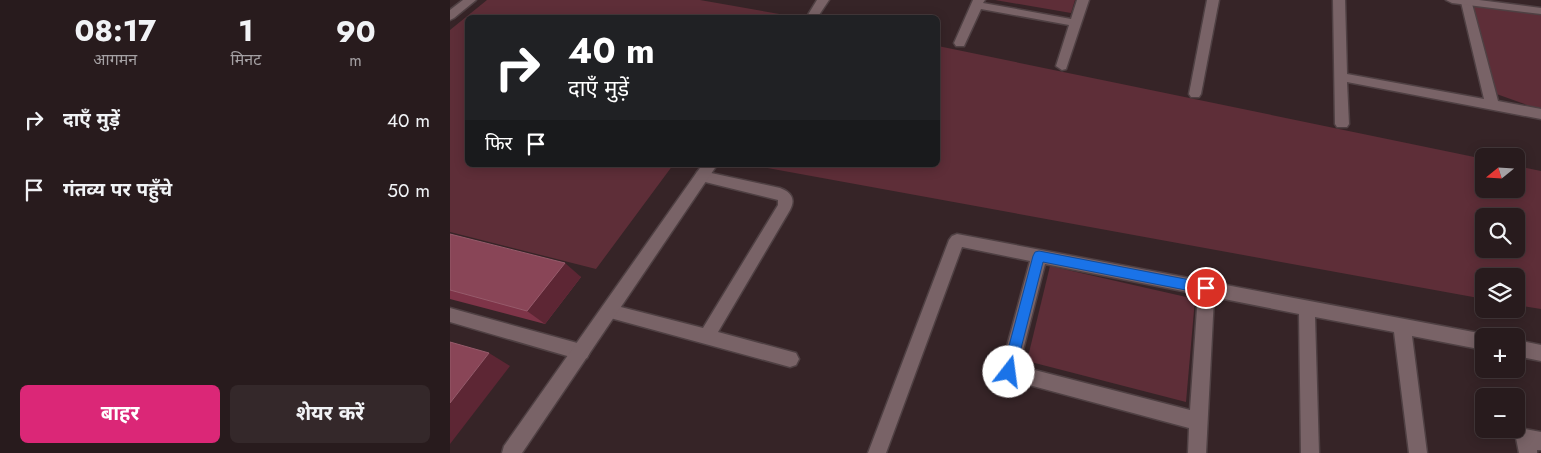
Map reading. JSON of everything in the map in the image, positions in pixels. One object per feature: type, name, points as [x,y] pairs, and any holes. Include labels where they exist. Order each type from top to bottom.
[{"type":"street","points":[[450,16],[470,0]]},
{"type":"street","points":[[813,15],[823,0]]},
{"type":"street","points":[[1062,66],[1083,0]]},
{"type":"street","points":[[1195,94],[1212,0]]},
{"type":"street","points":[[1339,0],[1342,124]]},
{"type":"street","points":[[1452,0],[1541,11]]},
{"type":"street","points":[[960,43],[978,2],[1076,23]]},
{"type":"street","points":[[1467,2],[1492,105]]},
{"type":"street","points":[[1341,77],[1541,114]]},
{"type":"street","points":[[511,453],[706,170],[785,197],[785,206],[708,336]]},
{"type":"street","points":[[883,452],[957,240],[1475,340]]},
{"type":"street","points":[[1039,256],[1009,372],[1199,421]]},
{"type":"street","points":[[1197,453],[1206,288]]},
{"type":"street","points":[[1307,308],[1310,453]]},
{"type":"street","points":[[609,311],[790,359]]},
{"type":"street","points":[[450,315],[581,352]]},
{"type":"street","points":[[1402,326],[1418,453]]},
{"type":"street","points":[[1525,350],[1541,353]]},
{"type":"street","points":[[1528,453],[1525,438],[1541,441]]},
{"type":"shaded area","points":[[487,0],[700,0],[785,15],[468,15]]},
{"type":"shaded area","points":[[995,0],[1075,0],[1071,13]]},
{"type":"shaded area","points":[[1467,2],[1541,11],[1541,110],[1488,91]]},
{"type":"shaded area","points":[[465,18],[465,167],[672,167],[596,269],[450,232],[450,30]]},
{"type":"shaded area","points":[[940,46],[1475,157],[1475,198],[1525,198],[1525,168],[1541,171],[1541,309],[1525,306],[1525,268],[1475,268],[1475,297],[762,167],[940,167]]},
{"type":"shaded area","points":[[1050,266],[1195,299],[1186,402],[1027,361]]},
{"type":"building","points":[[450,234],[565,263],[527,311],[450,290]]},
{"type":"building","points":[[450,342],[489,353],[450,403]]},
{"type":"route","points":[[1009,372],[1039,256],[1206,288]]}]
